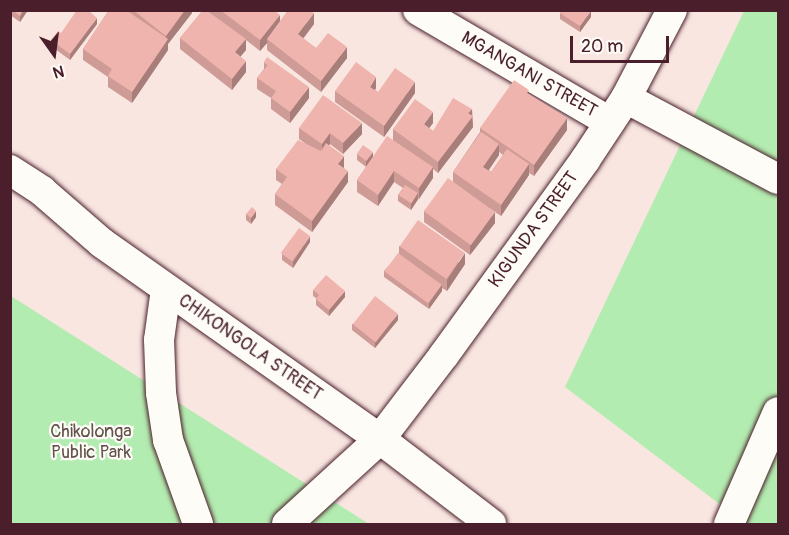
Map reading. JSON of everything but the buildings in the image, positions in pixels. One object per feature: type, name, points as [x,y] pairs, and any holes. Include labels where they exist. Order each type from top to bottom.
[{"type":"street","name":"MGANGANI STREET","points":[[418,10],[618,110],[778,179]]},
{"type":"street","name":"KIGUNDA STREET","points":[[287,525],[380,439],[618,110],[672,10]]},
{"type":"street","name":"CHIKONGOLA STREET","points":[[10,170],[166,289],[380,439],[491,525]]},
{"type":"street","points":[[166,289],[159,340],[161,393],[168,440],[198,525]]},
{"type":"street","points":[[729,525],[778,412]]},
{"type":"green space","points":[[744,11],[778,11],[778,524],[746,524],[565,387]]},
{"type":"green space","name":"Chikolonga Public Park","points":[[11,296],[369,524],[11,524]]}]
